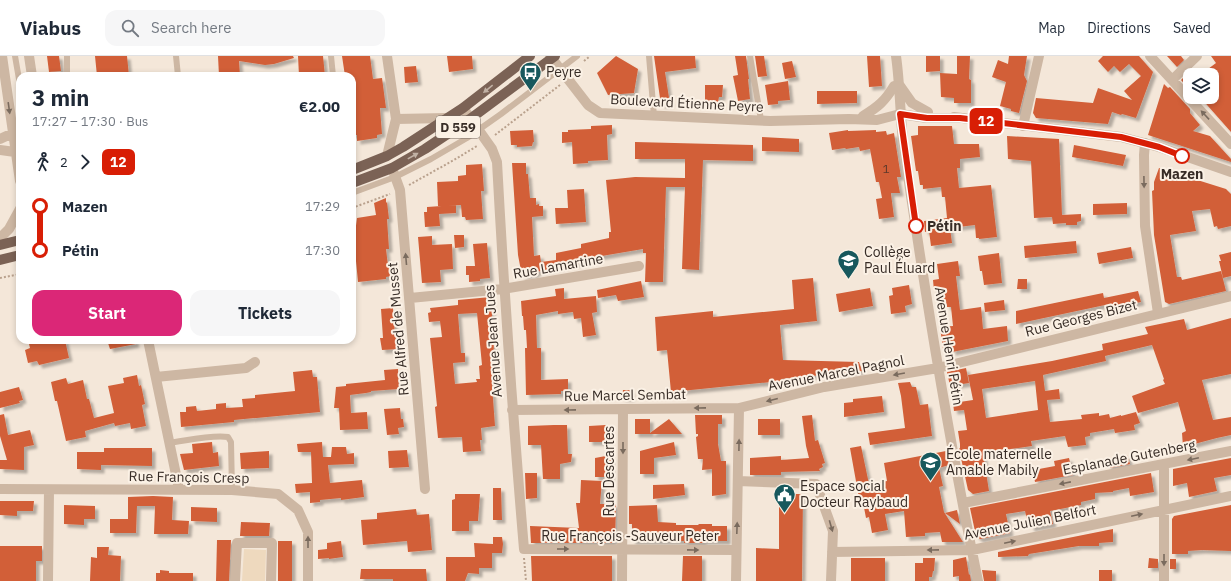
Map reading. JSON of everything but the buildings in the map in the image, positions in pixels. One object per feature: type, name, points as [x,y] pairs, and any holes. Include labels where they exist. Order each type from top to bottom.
[{"type":"main road","name":"D 559","points":[[356,168],[403,148],[463,108],[530,56]]},
{"type":"main road","name":"D 559","points":[[356,182],[393,172],[470,119],[552,57]]},
{"type":"main road","points":[[0,245],[16,241]]},
{"type":"main road","points":[[0,260],[16,256]]},
{"type":"street","points":[[0,150],[16,152],[2,56]]},
{"type":"street","points":[[29,56],[31,72]]},
{"type":"street","points":[[387,56],[396,119],[387,156]]},
{"type":"street","points":[[893,56],[892,80],[912,102],[928,112]]},
{"type":"street","points":[[863,116],[884,101],[897,86],[896,56]]},
{"type":"street","points":[[1024,126],[1039,56]]},
{"type":"street","points":[[1150,56],[1231,144]]},
{"type":"street","points":[[1172,80],[1197,56]]},
{"type":"street","name":"Boulevard Étienne Peyre","points":[[552,57],[588,105],[600,113],[761,120],[877,120],[900,114]]},
{"type":"street","name":"Avenue Henri Pétin","points":[[897,86],[910,187],[938,368],[962,503],[978,581]]},
{"type":"street","name":"Avenue Jean Jues","points":[[463,108],[492,148],[496,162],[503,289],[524,549]]},
{"type":"street","points":[[900,114],[928,112],[960,118],[1121,137],[1145,143],[1231,172]]},
{"type":"street","name":"Boulevard Étienne Peyre","points":[[849,119],[876,113],[900,114]]},
{"type":"street","points":[[900,114],[927,118],[960,118]]},
{"type":"street","points":[[396,119],[447,118]]},
{"type":"street","points":[[0,139],[13,133]]},
{"type":"street","points":[[1145,143],[1145,226],[1158,313]]},
{"type":"street","name":"Rue Alfred de Musset","points":[[393,172],[400,190],[425,489]]},
{"type":"street","points":[[0,238],[9,229],[16,217]]},
{"type":"street","name":"Rue Lamartine","points":[[410,298],[503,289],[639,266]]},
{"type":"street","name":"Rue Georges Bizet","points":[[938,368],[1231,296]]},
{"type":"street","points":[[149,344],[178,489]]},
{"type":"street","points":[[156,377],[246,368],[255,362]]},
{"type":"street","name":"Avenue Marcel Pagnol","points":[[740,408],[824,387],[938,368]]},
{"type":"street","points":[[736,581],[740,408]]},
{"type":"street","name":"Rue Marcel Sembat","points":[[512,410],[740,408]]},
{"type":"street","name":"Rue Descartes","points":[[622,581],[623,409]]},
{"type":"street","name":"Esplanade Gutenberg","points":[[962,503],[1231,451]]},
{"type":"street","points":[[1164,465],[1164,581]]},
{"type":"street","points":[[738,481],[816,484],[833,530],[831,581]]},
{"type":"street","name":"Rue François Cresp","points":[[0,488],[49,490],[232,490],[278,494],[298,510],[308,532],[308,581]]},
{"type":"street","points":[[48,581],[49,490]]},
{"type":"street","name":"Avenue Julien Belfort","points":[[832,552],[972,550],[1231,496]]},
{"type":"street","points":[[235,581],[236,543],[272,543],[271,581]]},
{"type":"street","name":"Rue François -Sauveur Peter","points":[[524,549],[736,550]]},
{"type":"lane","points":[[15,56],[18,72]]},
{"type":"lane","points":[[66,56],[67,72]]},
{"type":"lane","points":[[176,56],[178,72]]},
{"type":"lane","points":[[331,56],[333,72]]},
{"type":"lane","points":[[356,192],[393,172],[431,159],[479,131],[564,73],[577,56]]},
{"type":"lane","points":[[649,56],[654,116]]},
{"type":"lane","points":[[750,56],[761,120]]},
{"type":"lane","points":[[169,444],[223,436],[228,437],[231,442],[232,490]]},
{"type":"path","points":[[585,61],[590,56]]},
{"type":"path","points":[[494,136],[561,84],[564,73]]},
{"type":"path","points":[[356,206],[400,190],[478,146]]},
{"type":"path","points":[[0,278],[16,275]]},
{"type":"path","points":[[524,549],[526,581]]},
{"type":"shaded area","points":[[244,549],[266,550],[265,581],[242,581]]},
{"type":"bus line","name":"12","points":[[916,226],[900,114],[927,118],[960,118],[1096,133],[1145,143],[1182,156]]},
{"type":"place","name":"Peyre","points":[[530,92]]},
{"type":"place","name":"Mazen","points":[[1182,156]]},
{"type":"place","name":"Pétin","points":[[916,226]]},
{"type":"place","name":"Collège Paul Éluard","points":[[848,280]]},
{"type":"place","name":"École maternelle Amable Mabily","points":[[930,482]]},
{"type":"place","name":"Espace social Docteur Raybaud","points":[[785,514]]}]
